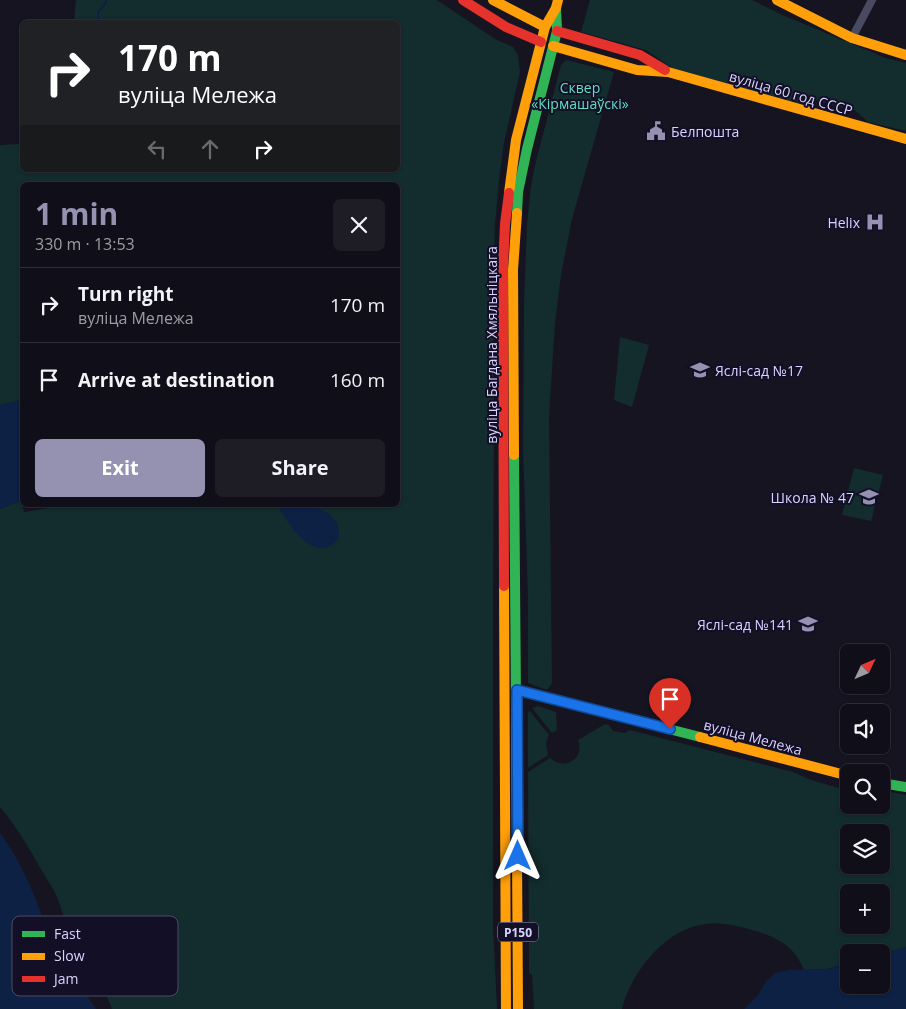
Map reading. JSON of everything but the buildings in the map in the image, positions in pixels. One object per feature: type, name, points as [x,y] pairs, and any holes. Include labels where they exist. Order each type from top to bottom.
[{"type":"main road","name":"вуліца 60 год СССР","points":[[463,0],[506,27],[540,42],[637,70],[668,72],[906,139]]},
{"type":"main road","name":"вуліца 60 год СССР","points":[[493,0],[545,27],[640,55],[668,72]]},
{"type":"main road","points":[[777,0],[852,38],[906,55]]},
{"type":"main road","name":"вуліца Багдана Хмяльніцкага","points":[[506,689],[503,278],[505,233],[516,140],[540,42],[545,27],[557,4]]},
{"type":"main road","name":"вуліца Багдана Хмяльніцкага","points":[[517,690],[514,234],[518,192],[527,149],[557,31],[557,4]]},
{"type":"main road","name":"вуліца Мележа","points":[[506,689],[517,690],[840,774]]},
{"type":"main road","name":"Р150","points":[[506,689],[506,1009]]},
{"type":"main road","name":"Р150","points":[[517,690],[518,1009]]},
{"type":"main road","points":[[890,784],[906,787]]},
{"type":"street","points":[[852,38],[872,0]]},
{"type":"green space","points":[[76,0],[437,0],[495,39],[513,47],[518,55],[520,72],[504,143],[499,180],[495,224],[493,294],[493,927],[497,1009],[112,1009],[106,996],[178,996],[178,916],[63,916],[54,890],[12,822],[0,807],[0,509],[20,501],[20,507],[23,507],[24,512],[55,507],[400,507],[400,182],[20,182],[20,400],[0,405],[0,145],[20,143],[20,172],[400,172],[400,20],[74,20]]},
{"type":"green space","points":[[590,0],[752,0],[780,14],[886,58],[906,63],[906,131],[868,122],[856,111],[816,100],[810,106],[676,71],[646,50],[581,32]]},
{"type":"green space","name":"Сквер «Кірмашаўскі»","points":[[566,60],[614,72],[572,219],[561,275],[555,323],[549,417],[552,683],[548,689],[544,689],[528,683],[528,597],[523,449],[524,301],[527,224],[531,186],[561,65]]},
{"type":"green space","points":[[620,337],[649,345],[632,407],[614,400]]},
{"type":"green space","points":[[854,468],[883,475],[871,521],[842,515]]},
{"type":"green space","points":[[538,706],[556,712],[557,730],[552,733],[532,708]]},
{"type":"green space","points":[[529,710],[549,735],[546,743],[548,755],[528,768],[528,714]]},
{"type":"green space","points":[[605,724],[609,725],[613,731],[624,733],[630,730],[793,772],[811,780],[840,788],[840,814],[890,814],[890,792],[906,795],[906,947],[890,952],[890,944],[840,944],[840,966],[828,969],[804,970],[792,950],[781,941],[759,932],[733,925],[706,924],[691,927],[677,934],[652,954],[633,981],[622,1009],[534,1009],[532,975],[529,973],[528,772],[550,758],[562,763],[572,761],[579,753],[578,740]]},
{"type":"water","points":[[20,400],[20,501],[0,509],[0,405]]},
{"type":"water","points":[[278,507],[316,507],[327,513],[336,522],[339,531],[337,539],[332,545],[324,548],[313,546],[302,539]]},
{"type":"water","points":[[0,833],[23,870],[42,916],[12,916],[12,996],[87,996],[96,1009],[0,1009]]},
{"type":"water","points":[[906,947],[906,1009],[744,1009],[775,973],[789,970],[828,969],[840,966],[840,994],[890,994],[890,952]]},
{"type":"waterway","points":[[98,20],[98,12],[106,3],[106,0]]},
{"type":"traffic: fast","points":[[517,213],[518,192],[527,149],[557,31],[556,8]]},
{"type":"traffic: fast","points":[[514,455],[516,703]]},
{"type":"traffic: fast","points":[[517,690],[700,737]]},
{"type":"traffic: fast","points":[[890,784],[906,787]]},
{"type":"traffic: slow","points":[[493,0],[545,27]]},
{"type":"traffic: slow","points":[[509,193],[516,140],[545,27],[556,8],[558,0]]},
{"type":"traffic: slow","points":[[777,0],[852,38],[906,55]]},
{"type":"traffic: slow","points":[[553,46],[637,70],[668,72],[906,139]]},
{"type":"traffic: slow","points":[[514,455],[513,270],[517,213]]},
{"type":"traffic: slow","points":[[504,586],[506,1009]]},
{"type":"traffic: slow","points":[[516,703],[518,1009]]},
{"type":"traffic: slow","points":[[700,737],[840,774]]},
{"type":"traffic: jam","points":[[463,0],[506,27],[541,42]]},
{"type":"traffic: jam","points":[[557,31],[640,55],[665,70]]},
{"type":"traffic: jam","points":[[504,586],[503,268],[505,224],[509,193]]},
{"type":"place","name":"Белпошта","points":[[656,131]]},
{"type":"place","name":"Helix","points":[[875,222]]},
{"type":"place","name":"Яслі-сад №17","points":[[700,370]]},
{"type":"place","name":"Школа № 47","points":[[869,497]]},
{"type":"place","name":"Яслі-сад №141","points":[[808,624]]},
{"type":"route","points":[[518,856],[517,690],[670,729]]}]
